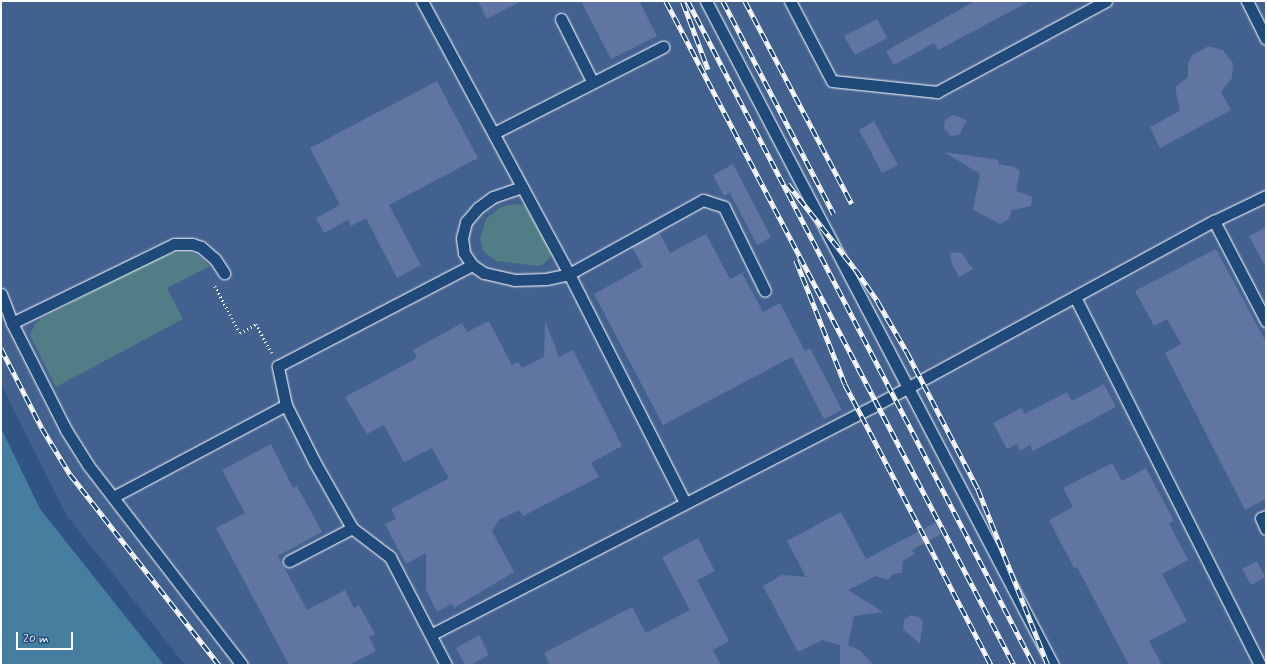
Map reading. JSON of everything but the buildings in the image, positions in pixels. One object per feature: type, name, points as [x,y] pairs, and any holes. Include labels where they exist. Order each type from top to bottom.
[{"type":"lane","points":[[422,1],[569,274],[685,503]]},
{"type":"lane","points":[[706,1],[906,387],[1053,665]]},
{"type":"lane","points":[[790,1],[832,81],[937,92],[1106,1]]},
{"type":"lane","points":[[1247,1],[1266,39]]},
{"type":"lane","points":[[561,18],[592,81]]},
{"type":"lane","points":[[494,133],[592,81],[663,47]]},
{"type":"lane","points":[[522,187],[493,197],[478,208],[466,222],[462,238],[464,253],[472,265],[484,273],[514,280],[546,279],[569,274],[703,200],[724,207],[765,291]]},
{"type":"lane","points":[[432,634],[874,406],[906,387],[1214,221],[1266,196]]},
{"type":"lane","points":[[1214,221],[1266,321]]},
{"type":"lane","points":[[12,323],[174,244],[192,244],[201,247],[215,259],[224,273]]},
{"type":"lane","points":[[446,665],[432,634],[390,557],[352,528],[286,405],[278,366],[472,265]]},
{"type":"lane","points":[[1,294],[12,323],[66,430],[88,465],[242,665]]},
{"type":"lane","points":[[1075,297],[1260,665]]},
{"type":"lane","points":[[112,497],[286,405]]},
{"type":"lane","points":[[1266,516],[1261,518],[1266,528]]},
{"type":"lane","points":[[289,561],[352,528]]},
{"type":"path","points":[[224,273],[212,280],[240,333],[256,324],[278,366]]},
{"type":"shaded area","points":[[1,1],[1266,1],[1266,665],[185,665],[67,516],[1,384]]},
{"type":"shaded area","points":[[1,428],[40,509],[164,665],[1,665]]},
{"type":"green space","points":[[515,204],[525,206],[550,250],[551,256],[544,264],[539,266],[496,261],[483,251],[480,238],[486,219],[501,207]]},
{"type":"green space","points":[[184,251],[198,255],[210,266],[167,288],[183,319],[56,387],[30,335],[35,324],[42,318],[159,257]]},
{"type":"railway","points":[[666,1],[1014,665]]},
{"type":"railway","points":[[688,1],[1034,665]]},
{"type":"railway","points":[[723,1],[834,214]]},
{"type":"railway","points":[[745,1],[852,204]]},
{"type":"railway","points":[[683,2],[708,69]]},
{"type":"railway","points":[[788,184],[856,270],[878,302],[907,352],[978,489],[1048,665]]},
{"type":"railway","points":[[796,260],[845,384],[991,665]]},
{"type":"railway","points":[[1,348],[42,428],[70,474],[219,665]]}]
